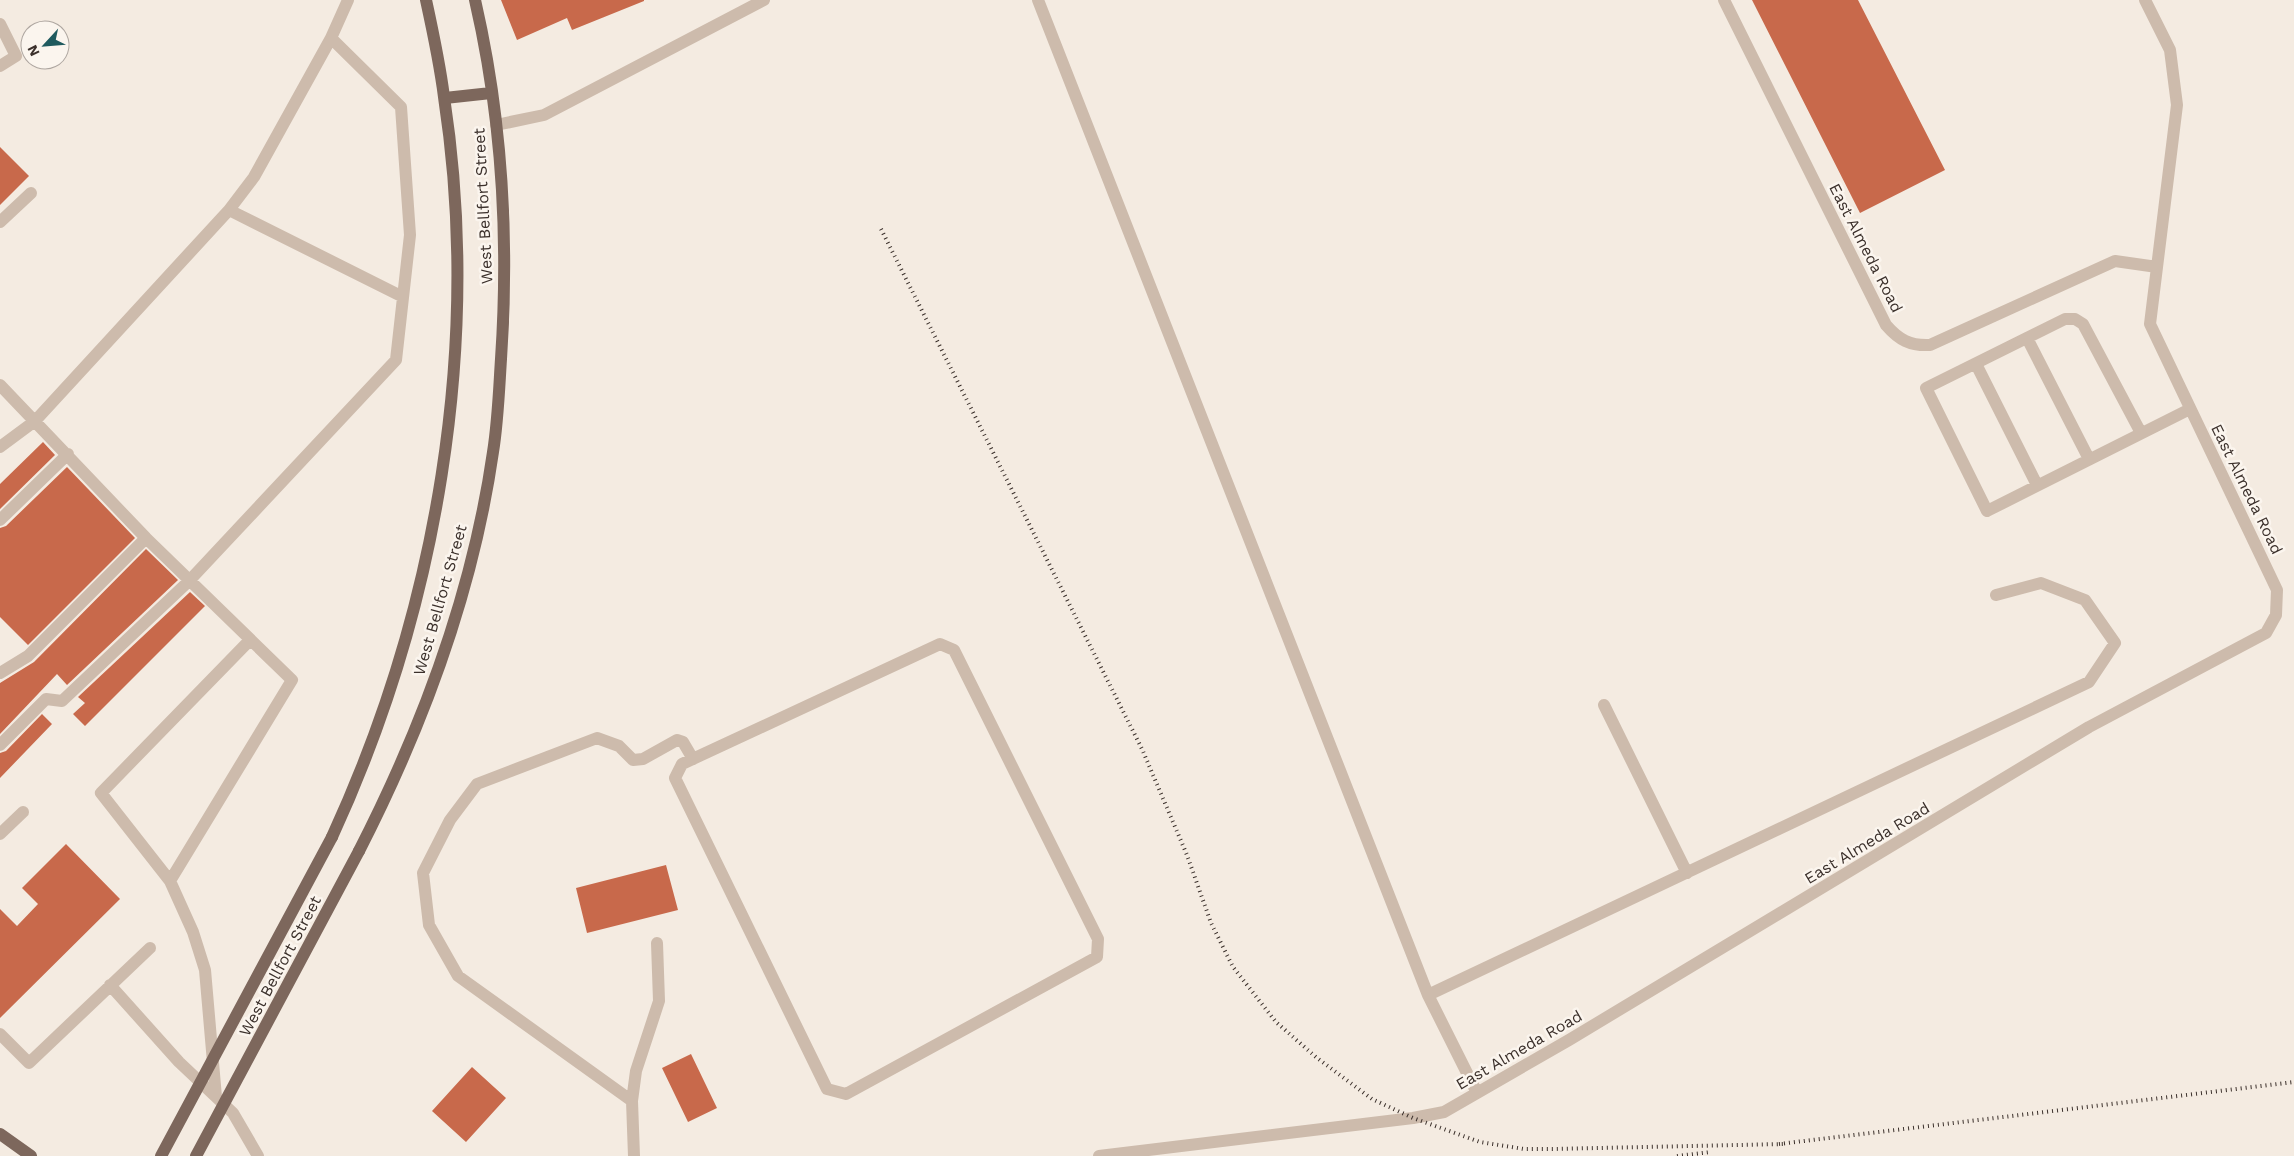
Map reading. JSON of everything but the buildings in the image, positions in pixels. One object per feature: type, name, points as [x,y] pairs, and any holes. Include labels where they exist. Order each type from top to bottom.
[{"type":"main road","name":"West Bellfort Street","points":[[162,1156],[332,837],[370,746],[395,672],[422,573],[436,505],[450,401],[456,316],[454,195],[445,98],[426,0]]},
{"type":"main road","name":"West Bellfort Street","points":[[196,1156],[359,852],[394,781],[429,694],[457,609],[485,497],[496,425],[504,307],[503,206],[496,125],[486,52],[475,0]]},
{"type":"main road","points":[[445,98],[491,93]]},
{"type":"main road","points":[[0,1134],[31,1156]]},
{"type":"street","points":[[0,447],[35,421],[229,210],[254,177],[331,38],[348,0]]},
{"type":"street","points":[[496,125],[544,115],[764,0]]},
{"type":"street","points":[[1038,0],[1428,996],[1477,1093]]},
{"type":"street","name":"East Almeda Road","points":[[1724,0],[1886,325],[1898,339],[1915,346],[1930,345],[2115,262],[2157,267]]},
{"type":"street","name":"East Almeda Road","points":[[1099,1156],[1413,1118],[1444,1112],[1578,1035],[2089,727],[2266,633],[2276,615],[2277,590],[2150,324],[2177,105],[2170,50],[2145,0]]},
{"type":"street","points":[[0,24],[16,56],[0,66]]},
{"type":"street","points":[[0,745],[46,699],[62,701],[189,580],[396,360],[410,235],[401,107],[331,38]]},
{"type":"street","points":[[0,222],[30,193]]},
{"type":"street","points":[[229,210],[403,297]]},
{"type":"street","points":[[2141,433],[2083,324],[2075,319],[2065,319],[1926,388],[1987,511],[2190,409]]},
{"type":"street","points":[[2027,338],[2089,459]]},
{"type":"street","points":[[1976,364],[2037,485]]},
{"type":"street","points":[[0,385],[68,454],[146,538],[292,680],[170,881]]},
{"type":"street","points":[[0,520],[68,454]]},
{"type":"street","points":[[0,673],[28,656],[146,538]]},
{"type":"street","points":[[1428,996],[2089,682],[2115,643],[2085,600],[2041,583],[1996,595]]},
{"type":"street","points":[[216,1097],[206,970],[193,932],[170,881],[101,793],[250,640]]},
{"type":"street","points":[[940,644],[954,650],[1098,939],[1096,958],[846,1094],[827,1089],[675,778],[682,764],[693,759],[940,644]]},
{"type":"street","points":[[1604,705],[1687,873]]},
{"type":"street","points":[[632,1101],[458,976],[429,925],[424,873],[450,820],[477,784],[596,738],[619,746],[634,760],[643,759],[677,740],[683,742],[693,759]]},
{"type":"street","points":[[0,834],[23,812]]},
{"type":"street","points":[[634,1156],[632,1101],[636,1071],[659,1001],[657,943]]},
{"type":"street","points":[[0,1034],[29,1063],[150,948]]},
{"type":"street","points":[[110,985],[179,1062],[238,1119],[258,1156]]},
{"type":"railway","points":[[881,229],[1142,749],[1187,855],[1211,923],[1233,967],[1276,1022],[1317,1058],[1372,1099],[1413,1118],[1480,1142],[1524,1149],[1784,1144]]},
{"type":"railway","points":[[1779,1144],[2294,1082]]},
{"type":"railway","points":[[1677,1156],[1711,1152]]}]
